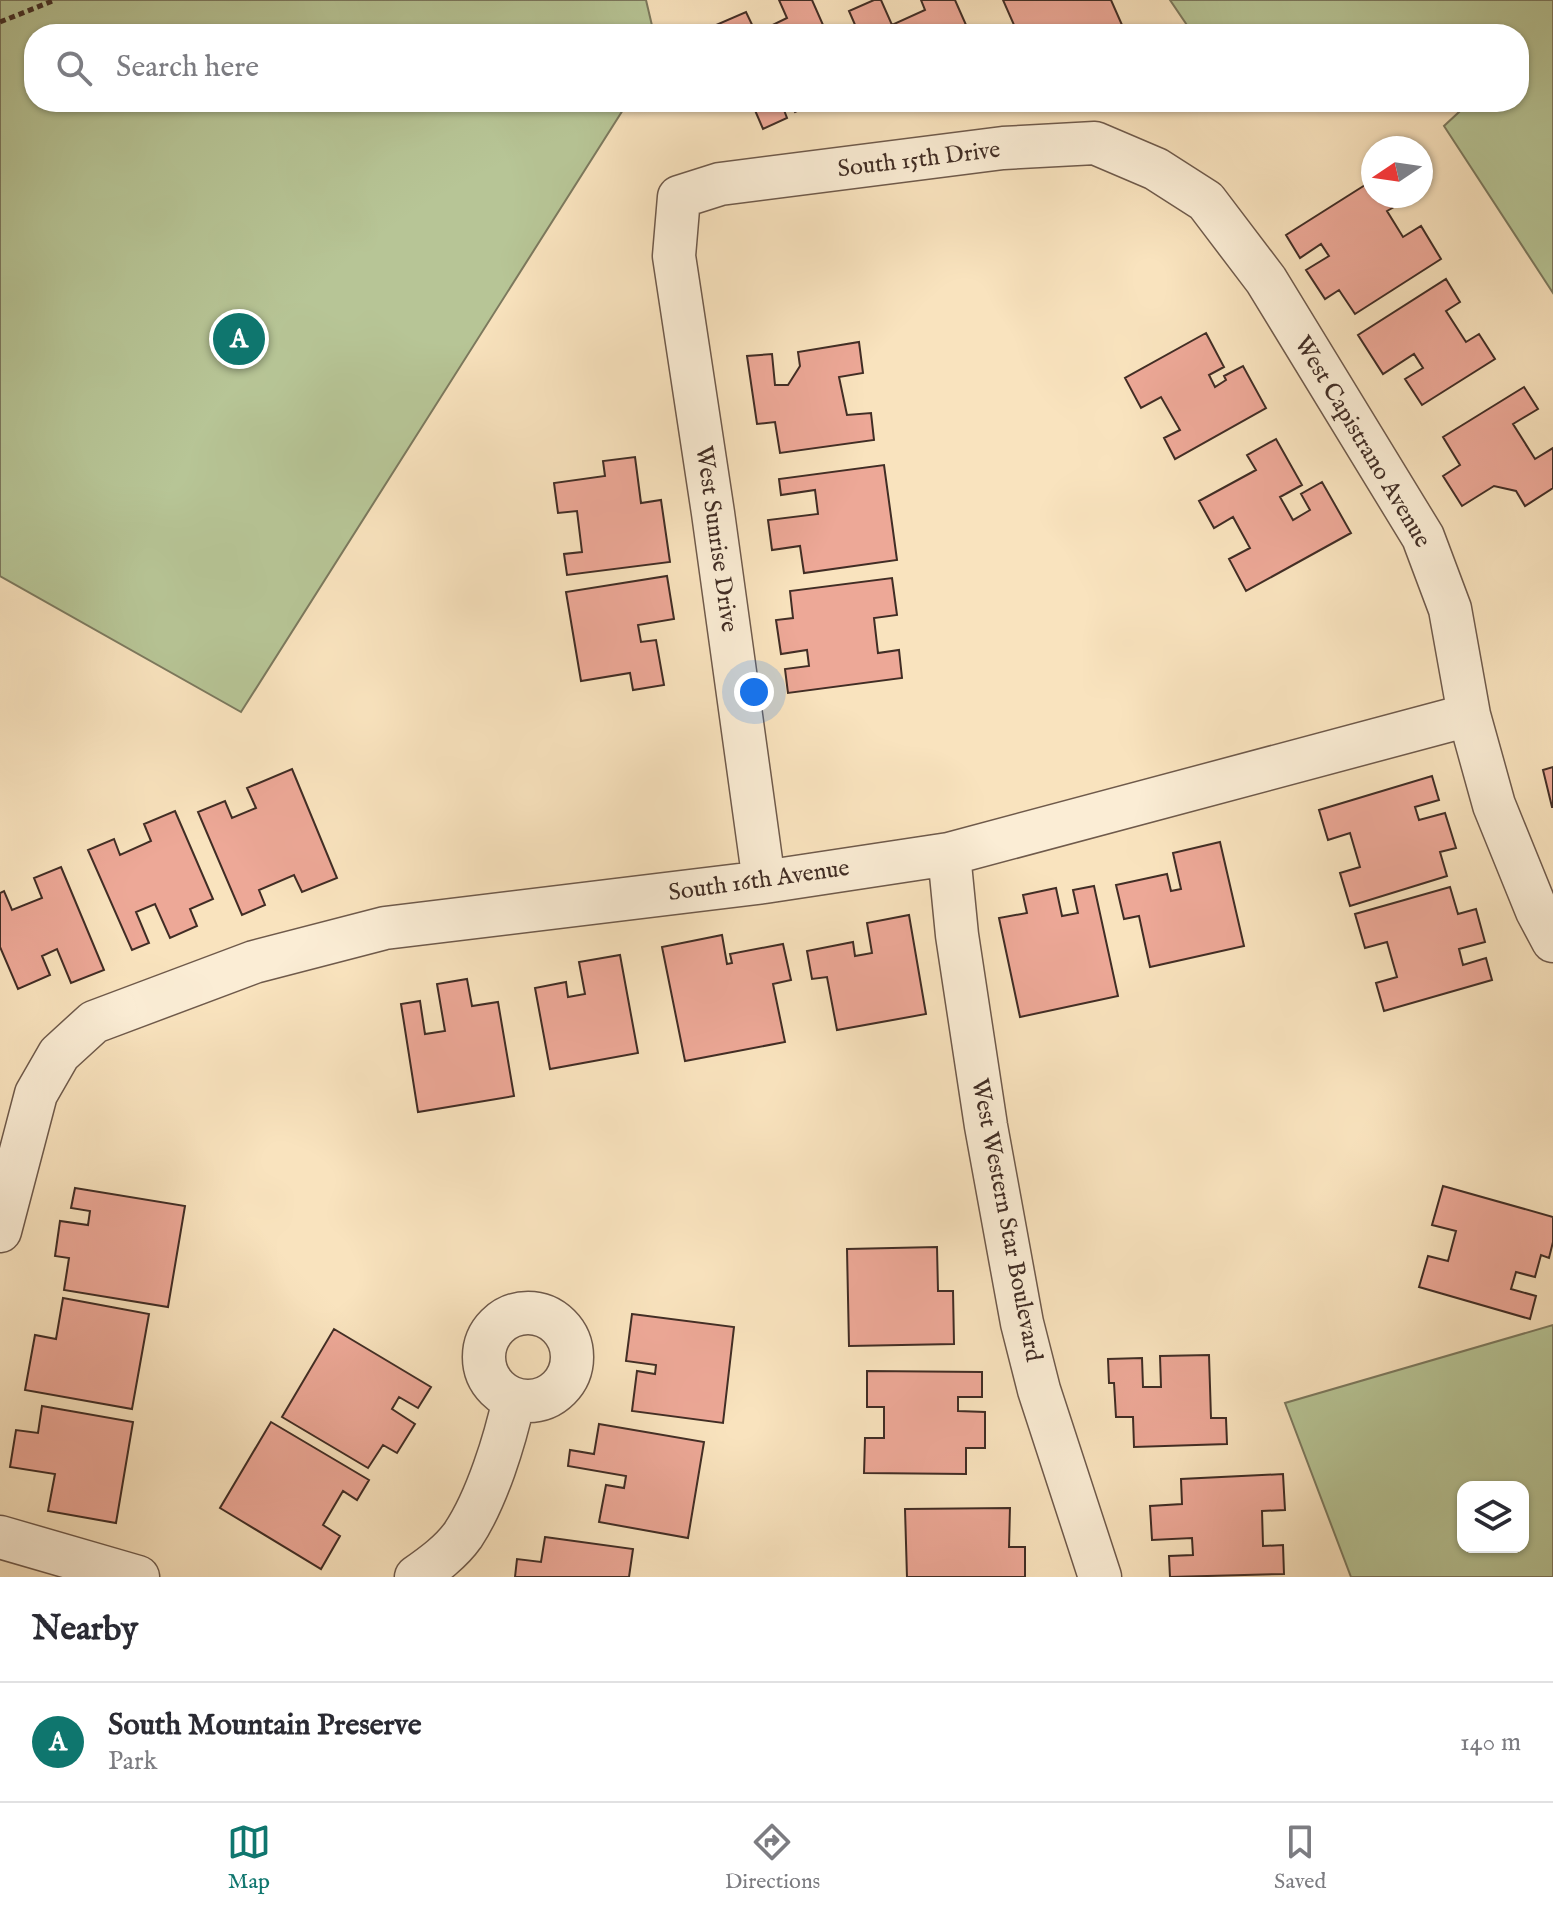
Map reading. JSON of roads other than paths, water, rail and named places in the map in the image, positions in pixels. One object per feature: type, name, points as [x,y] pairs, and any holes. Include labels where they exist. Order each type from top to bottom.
[{"type":"street","name":"South 15th Drive","points":[[679,197],[720,184],[1003,148],[1054,145],[1095,143],[1156,169]]},
{"type":"street","name":"West Capistrano Avenue","points":[[1156,169],[1206,201],[1266,280],[1423,537],[1450,609],[1469,715],[1494,805],[1537,911],[1553,941]]},
{"type":"street","name":"West Sunrise Drive","points":[[679,197],[674,256],[764,882]]},
{"type":"street","name":"South 16th Avenue","points":[[0,1231],[36,1094],[59,1054],[94,1022],[254,962],[385,928],[764,882],[949,854],[1469,715]]},
{"type":"street","name":"West Western Star Boulevard","points":[[949,854],[957,935],[986,1126],[1022,1323],[1036,1377],[1100,1577]]},
{"type":"street","points":[[416,1577],[437,1562],[462,1536],[479,1504],[506,1437],[514,1399]]},
{"type":"street","points":[[0,1537],[138,1577]]},
{"type":"place","name":"South Mountain Preserve","points":[[239,339]]}]
